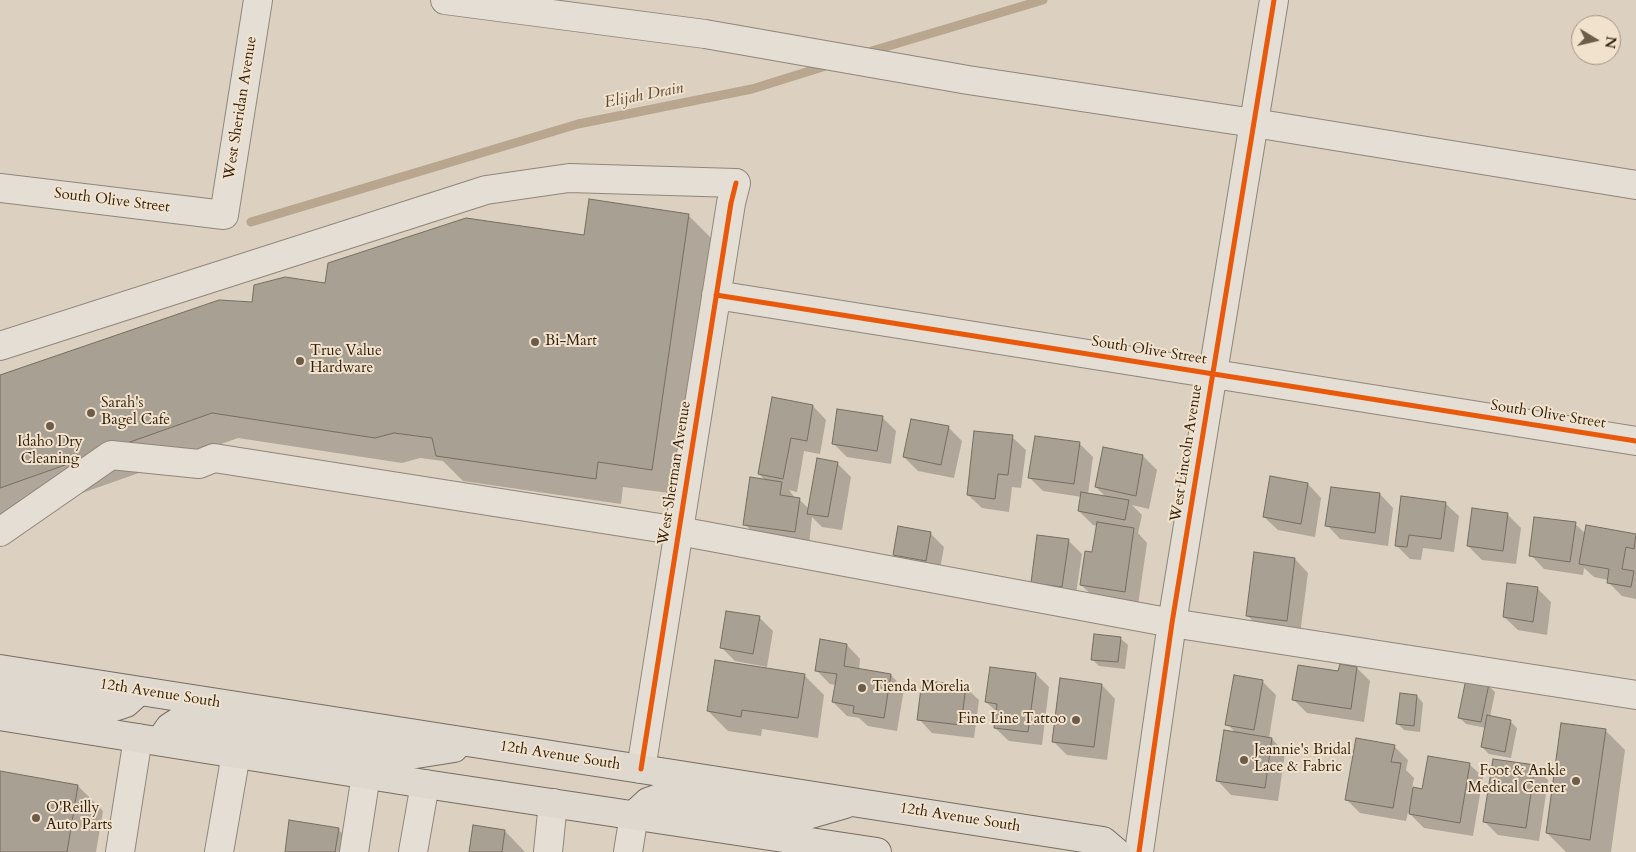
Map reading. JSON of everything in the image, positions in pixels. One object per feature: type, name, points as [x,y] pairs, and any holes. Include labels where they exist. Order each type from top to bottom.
[{"type":"main road","name":"12th Avenue South","points":[[0,669],[1103,841],[1116,852]]},
{"type":"main road","points":[[0,694],[100,707],[114,707],[126,702],[139,691]]},
{"type":"main road","points":[[0,716],[366,775],[876,852]]},
{"type":"main road","points":[[149,740],[178,722],[189,721],[410,755],[478,744]]},
{"type":"main road","points":[[634,815],[648,802],[665,796],[800,817],[855,802]]},
{"type":"street","name":"West Sheridan Avenue","points":[[224,215],[258,0]]},
{"type":"street","points":[[446,0],[705,34],[968,80],[1254,123],[1636,185]]},
{"type":"street","name":"West Lincoln Avenue","points":[[1139,852],[1172,623],[1274,0]]},
{"type":"street","name":"West Sherman Avenue","points":[[0,346],[486,190],[569,178],[736,182],[716,295],[641,768]]},
{"type":"street","name":"South Olive Street","points":[[0,188],[224,215]]},
{"type":"street","name":"South Olive Street","points":[[716,295],[1636,441]]},
{"type":"street","points":[[0,532],[111,455],[199,464],[214,458],[679,531],[1172,623],[1636,694]]},
{"type":"street","points":[[120,852],[149,740]]},
{"type":"street","points":[[220,852],[236,754]]},
{"type":"street","points":[[354,852],[366,775]]},
{"type":"street","points":[[413,852],[425,784]]},
{"type":"street","points":[[548,852],[553,803]]},
{"type":"street","points":[[628,852],[634,815]]},
{"type":"building","points":[[589,199],[689,214],[652,470],[598,462],[596,479],[436,456],[432,438],[394,433],[375,438],[212,413],[0,488],[0,375],[219,300],[252,302],[254,285],[285,277],[325,283],[328,263],[466,218],[584,235]]},
{"type":"building","points":[[772,397],[813,405],[807,441],[791,438],[783,479],[758,474]]},
{"type":"building","points":[[837,409],[883,416],[877,451],[832,444]]},
{"type":"building","points":[[911,419],[949,426],[941,465],[903,457]]},
{"type":"building","points":[[974,431],[1013,435],[1008,475],[998,474],[995,499],[967,495]]},
{"type":"building","points":[[1035,436],[1080,442],[1074,484],[1028,478]]},
{"type":"building","points":[[1103,447],[1143,455],[1136,496],[1095,487]]},
{"type":"building","points":[[817,458],[838,462],[828,517],[807,514]]},
{"type":"building","points":[[1270,476],[1308,483],[1301,524],[1263,517]]},
{"type":"building","points":[[750,477],[782,482],[780,495],[800,498],[795,532],[743,525]]},
{"type":"building","points":[[1331,487],[1380,493],[1375,533],[1325,526]]},
{"type":"building","points":[[1081,492],[1129,500],[1125,520],[1078,511]]},
{"type":"building","points":[[1401,496],[1446,502],[1441,539],[1409,535],[1407,547],[1395,546]]},
{"type":"building","points":[[1472,508],[1508,513],[1503,551],[1467,546]]},
{"type":"building","points":[[1534,517],[1576,522],[1570,562],[1529,556]]},
{"type":"building","points":[[1097,522],[1134,528],[1125,592],[1080,585],[1085,551],[1092,552]]},
{"type":"building","points":[[1586,525],[1636,534],[1634,549],[1626,547],[1622,569],[1634,571],[1631,587],[1607,583],[1609,569],[1579,564]]},
{"type":"building","points":[[898,526],[931,532],[926,561],[893,555]]},
{"type":"building","points":[[1037,535],[1069,539],[1062,587],[1031,583]]},
{"type":"building","points":[[1254,552],[1295,558],[1287,621],[1246,616]]},
{"type":"building","points":[[1507,583],[1538,587],[1533,622],[1503,617]]},
{"type":"building","points":[[726,611],[760,616],[753,654],[720,648]]},
{"type":"building","points":[[1094,634],[1121,637],[1118,662],[1091,660]]},
{"type":"building","name":"Tienda Morelia","points":[[820,639],[847,644],[844,666],[891,674],[884,718],[853,713],[854,706],[832,702],[837,674],[815,671]]},
{"type":"building","points":[[715,660],[805,674],[798,718],[742,710],[741,717],[707,711]]},
{"type":"building","points":[[1340,664],[1357,667],[1351,709],[1292,700],[1298,665],[1338,671]]},
{"type":"building","points":[[990,667],[1036,673],[1028,732],[994,728],[997,704],[985,702]]},
{"type":"building","points":[[1234,675],[1263,680],[1254,730],[1225,725]]},
{"type":"building","points":[[1060,678],[1102,684],[1094,747],[1052,742]]},
{"type":"building","points":[[1466,679],[1489,684],[1481,722],[1458,718]]},
{"type":"building","points":[[922,680],[966,686],[961,725],[917,720]]},
{"type":"building","points":[[1400,693],[1417,695],[1414,726],[1396,724]]},
{"type":"building","points":[[1487,715],[1511,720],[1505,752],[1481,747]]},
{"type":"building","name":"Foot & Ankle Medical Center","points":[[1561,723],[1606,729],[1590,840],[1546,833]]},
{"type":"building","name":"Jeannie's Bridal Lace & Fabric","points":[[1224,730],[1272,738],[1265,788],[1216,781]]},
{"type":"building","points":[[1356,738],[1395,745],[1391,762],[1401,763],[1393,808],[1345,800]]},
{"type":"building","points":[[1428,756],[1470,763],[1460,823],[1409,814],[1413,787],[1422,789]]},
{"type":"building","points":[[1493,759],[1535,765],[1526,828],[1483,822]]},
{"type":"building","name":"O'Reilly Auto Parts","points":[[0,771],[78,785],[67,852],[0,852]]},
{"type":"building","points":[[289,820],[339,828],[335,852],[285,852]]},
{"type":"building","points":[[473,825],[505,830],[502,852],[469,852]]},
{"type":"waterway","name":"Elijah Drain","points":[[865,53],[1043,0]]},
{"type":"waterway","name":"Elijah Drain","points":[[251,222],[578,124],[752,89],[829,65]]},
{"type":"cycle path","points":[[1139,852],[1172,623],[1274,0]]},
{"type":"cycle path","points":[[641,769],[731,203],[736,183]]},
{"type":"cycle path","points":[[716,295],[1636,441]]},
{"type":"place","name":"Bi-Mart","points":[[535,342]]},
{"type":"place","name":"True Value Hardware","points":[[300,361]]},
{"type":"place","name":"Sarah's Bagel Cafe","points":[[91,413]]},
{"type":"place","name":"Idaho Dry Cleaning","points":[[50,426]]},
{"type":"place","name":"Tienda Morelia","points":[[862,688]]},
{"type":"place","name":"Fine Line Tattoo","points":[[1076,720]]},
{"type":"place","name":"Jeannie's Bridal Lace & Fabric","points":[[1244,760]]},
{"type":"place","name":"Foot & Ankle Medical Center","points":[[1576,781]]},
{"type":"place","name":"O'Reilly Auto Parts","points":[[36,818]]}]
